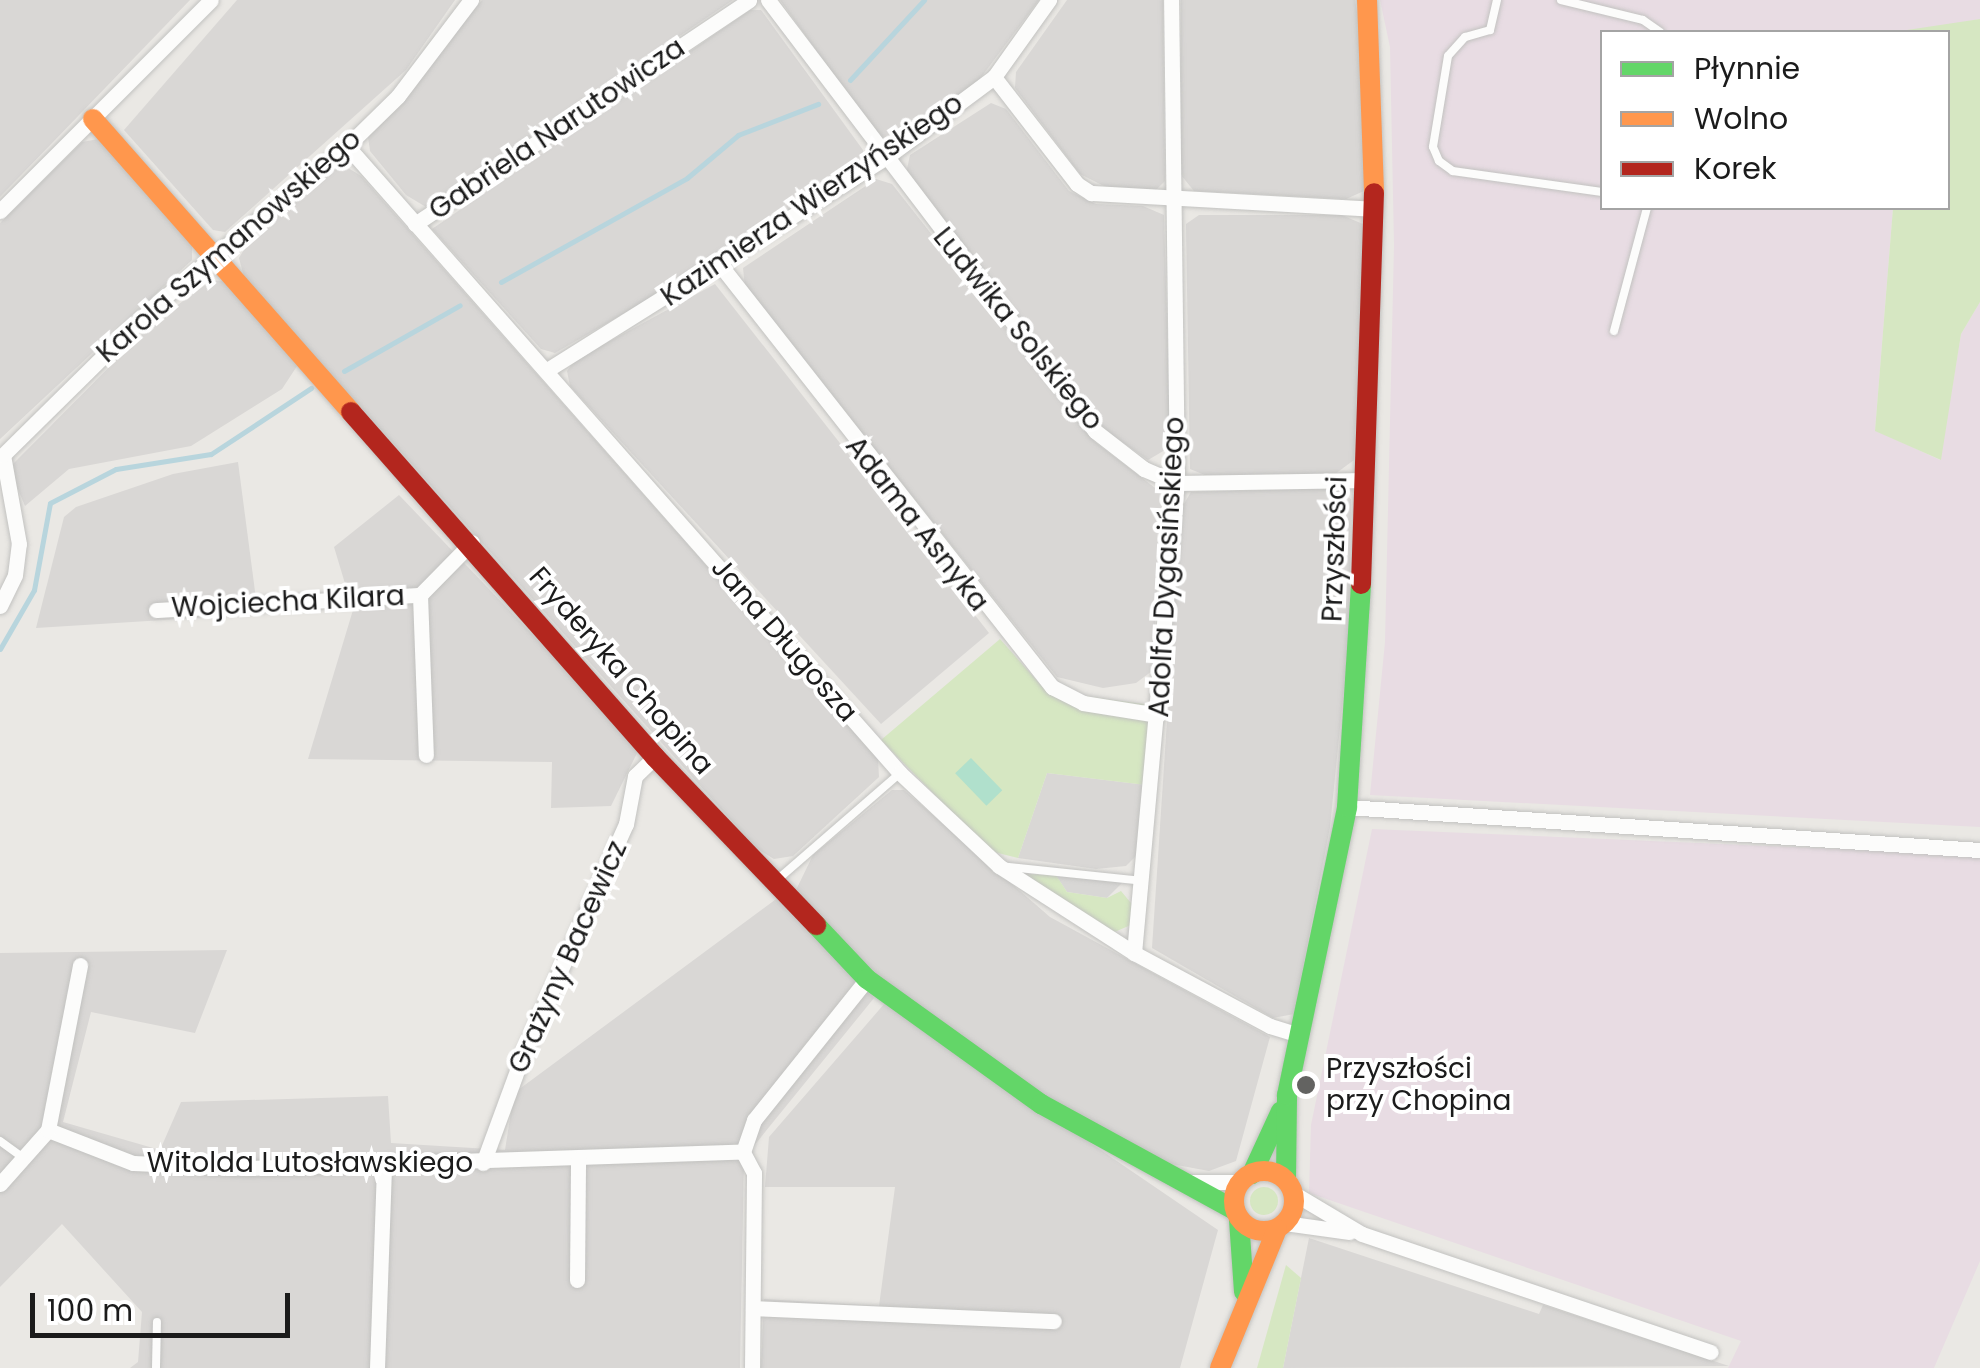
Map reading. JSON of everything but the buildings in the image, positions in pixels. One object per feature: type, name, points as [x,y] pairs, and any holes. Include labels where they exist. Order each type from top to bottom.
[{"type":"street","points":[[0,211],[211,0]]},
{"type":"street","name":"Karola Szymanowskiego","points":[[0,606],[15,575],[19,532],[3,455],[154,306],[347,146],[398,96],[471,0]]},
{"type":"street","name":"Gabriela Narutowicza","points":[[415,224],[749,0]]},
{"type":"street","name":"Ludwika Solskiego","points":[[768,0],[884,160],[1095,430],[1144,469],[1177,483],[1366,480]]},
{"type":"street","name":"Kazimierza Wierzyńskiego","points":[[546,370],[721,266],[884,160],[994,77],[1049,0]]},
{"type":"street","name":"Adolfa Dygasińskiego","points":[[1134,953],[1144,881],[1177,483],[1172,0]]},
{"type":"street","name":"Przyszłości","points":[[1281,1226],[1289,1186],[1287,1095],[1347,808],[1366,480],[1374,208],[1374,58],[1367,0]]},
{"type":"street","points":[[994,77],[1077,184],[1109,197],[1374,208]]},
{"type":"street","name":"Fryderyka Chopina","points":[[93,119],[472,542],[655,757],[777,880],[867,979],[1041,1104],[1237,1215],[1260,1232],[1281,1226]]},
{"type":"street","name":"Jana Długosza","points":[[347,146],[900,773],[999,866],[1134,953],[1270,1026],[1300,1035]]},
{"type":"street","name":"Adama Asnyka","points":[[721,266],[1041,677],[1083,703],[1158,715]]},
{"type":"street","name":"Wojciecha Kilara","points":[[156,610],[420,594],[472,542]]},
{"type":"street","name":"Wojciecha Kilara","points":[[420,594],[426,754]]},
{"type":"street","name":"Grażyny Bacewicz","points":[[483,1163],[523,1054],[626,824],[635,776],[655,757]]},
{"type":"street","points":[[1347,808],[1980,850]]},
{"type":"street","points":[[0,1184],[48,1130],[80,965]]},
{"type":"street","points":[[752,1368],[754,1174],[743,1152],[754,1120],[867,979]]},
{"type":"street","name":"Przyszłości","points":[[1237,1215],[1246,1178],[1287,1095]]},
{"type":"street","name":"Witolda Lutosławskiego","points":[[48,1130],[133,1164],[384,1166],[743,1152]]},
{"type":"street","points":[[577,1280],[578,1160]]},
{"type":"street","points":[[377,1368],[384,1166]]},
{"type":"street","points":[[1175,1182],[1246,1178],[1289,1186],[1362,1234]]},
{"type":"street","points":[[1237,1215],[1244,1301]]},
{"type":"street","points":[[1220,1368],[1244,1301],[1281,1226],[1362,1234],[1711,1352]]},
{"type":"street","points":[[753,1308],[1054,1321]]},
{"type":"lane","points":[[1497,0],[1490,30],[1464,38],[1448,56],[1433,146],[1439,162],[1454,171],[1600,192]]},
{"type":"lane","points":[[1561,0],[1642,20],[1657,30]]},
{"type":"lane","points":[[1614,331],[1646,210]]},
{"type":"lane","points":[[777,880],[900,773]]},
{"type":"lane","points":[[999,866],[1144,881]]},
{"type":"lane","points":[[0,1141],[23,1158]]},
{"type":"lane","points":[[156,1368],[158,1322]]},
{"type":"shaded area","points":[[0,0],[190,0],[0,197]]},
{"type":"shaded area","points":[[237,0],[455,0],[406,70],[225,232],[213,230],[124,130]]},
{"type":"shaded area","points":[[482,0],[733,0],[426,207],[406,195],[370,151],[368,137]]},
{"type":"shaded area","points":[[780,0],[1039,0],[979,80],[897,139],[878,137]]},
{"type":"shaded area","points":[[1067,0],[1163,0],[1165,181],[1155,191],[1114,191],[1080,174],[1015,88],[1016,72]]},
{"type":"shaded area","points":[[1181,0],[1355,0],[1368,81],[1364,191],[1346,199],[1194,191],[1181,175]]},
{"type":"shaded area","points":[[1380,0],[1980,0],[1980,19],[1918,30],[1600,30],[1600,210],[1893,210],[1875,430],[1940,460],[1961,334],[1980,302],[1980,827],[1370,795],[1385,642],[1394,245],[1390,47]]},
{"type":"shaded area","points":[[750,10],[761,10],[863,150],[864,162],[722,257],[555,353],[541,349],[432,229]]},
{"type":"shaded area","points":[[991,103],[1006,109],[1069,191],[1096,204],[1143,206],[1164,215],[1170,430],[1165,450],[1148,460],[1105,430],[906,174],[910,155]]},
{"type":"shaded area","points":[[99,139],[192,241],[192,260],[0,439],[0,223],[82,142]]},
{"type":"shaded area","points":[[345,166],[361,176],[878,759],[879,777],[793,856],[774,859],[756,848],[244,277],[239,258],[247,244],[333,168]]},
{"type":"shaded area","points":[[876,179],[892,184],[1095,442],[1163,494],[1152,671],[1136,683],[1103,688],[1057,677],[745,287],[743,268]]},
{"type":"shaded area","points":[[1199,215],[1342,215],[1365,225],[1354,460],[1335,474],[1205,475],[1190,469],[1186,224]]},
{"type":"shaded area","points":[[212,280],[229,282],[301,360],[282,389],[191,446],[69,469],[25,506],[9,468],[153,323]]},
{"type":"shaded area","points":[[715,284],[989,633],[881,724],[570,386],[567,371],[575,360]]},
{"type":"shaded area","points":[[238,462],[258,614],[36,628],[64,517],[76,507],[173,474]]},
{"type":"shaded area","points":[[1333,488],[1351,499],[1349,638],[1330,827],[1294,1014],[1273,1018],[1152,948],[1181,509],[1191,492]]},
{"type":"shaded area","points":[[399,495],[640,747],[611,806],[551,808],[552,762],[308,759],[353,610],[334,547]]},
{"type":"shaded area","points":[[1047,773],[1146,785],[1143,849],[1126,866],[1096,869],[1018,858]]},
{"type":"shaded area","points":[[892,790],[904,790],[1050,917],[1270,1037],[1236,1161],[1209,1171],[1166,1163],[1081,1118],[901,1000],[796,890],[813,855]]},
{"type":"shaded area","points":[[1372,829],[1980,855],[1980,1261],[1934,1368],[1728,1368],[1741,1341],[1309,1193],[1311,1125]]},
{"type":"shaded area","points":[[1053,871],[1126,879],[1107,898],[1067,892]]},
{"type":"shaded area","points":[[783,894],[874,998],[744,1158],[740,1368],[130,1368],[138,1362],[142,1312],[62,1224],[0,1287],[0,953],[227,950],[195,1033],[91,1012],[63,1122],[160,1150],[181,1102],[388,1096],[391,1143],[505,1150],[514,1093]]},
{"type":"shaded area","points":[[885,1003],[1218,1230],[1180,1368],[761,1368],[764,1299],[879,1306],[895,1187],[765,1187],[769,1137]]},
{"type":"shaded area","points":[[1309,1238],[1539,1314],[1543,1305],[1729,1366],[1283,1368]]},
{"type":"green space","points":[[1980,19],[1980,302],[1961,334],[1941,460],[1875,431],[1893,210],[1950,210],[1950,30],[1907,30]]},
{"type":"green space","points":[[1000,639],[1046,691],[1144,704],[1150,710],[1146,785],[1047,773],[1018,858],[990,851],[881,740]]},
{"type":"green space","points":[[971,758],[1002,790],[986,806],[955,773]]},
{"type":"green space","points":[[1026,874],[1056,875],[1067,892],[1107,898],[1121,891],[1136,909],[1133,924],[1110,934]]},
{"type":"green space","points":[[1264,1187],[1274,1191],[1278,1201],[1274,1211],[1264,1215],[1254,1211],[1250,1201],[1254,1191]]},
{"type":"green space","points":[[1286,1265],[1301,1278],[1283,1368],[1257,1368]]},
{"type":"waterway","points":[[850,80],[924,0]]},
{"type":"waterway","points":[[501,282],[687,178],[738,135],[818,104]]},
{"type":"waterway","points":[[344,371],[460,305]]},
{"type":"waterway","points":[[0,649],[34,590],[50,503],[116,469],[211,454],[311,388]]},
{"type":"traffic: fast","points":[[1286,1179],[1287,1095],[1347,807],[1361,584]]},
{"type":"traffic: fast","points":[[816,925],[867,979],[1041,1104],[1235,1210]]},
{"type":"traffic: fast","points":[[1252,1174],[1281,1111]]},
{"type":"traffic: fast","points":[[1239,1220],[1244,1292]]},
{"type":"traffic: slow","points":[[1367,0],[1374,193]]},
{"type":"traffic: slow","points":[[93,119],[351,412]]},
{"type":"traffic: slow","points":[[1264,1171],[1285,1180],[1294,1201],[1285,1222],[1264,1231],[1243,1222],[1234,1201],[1243,1180],[1264,1171]]},
{"type":"traffic: slow","points":[[1220,1368],[1277,1229]]},
{"type":"traffic: jam","points":[[1361,584],[1374,193]]},
{"type":"traffic: jam","points":[[351,412],[655,757],[816,925]]},
{"type":"place","name":"Przyszłości przy Chopina","points":[[1306,1085]]}]
